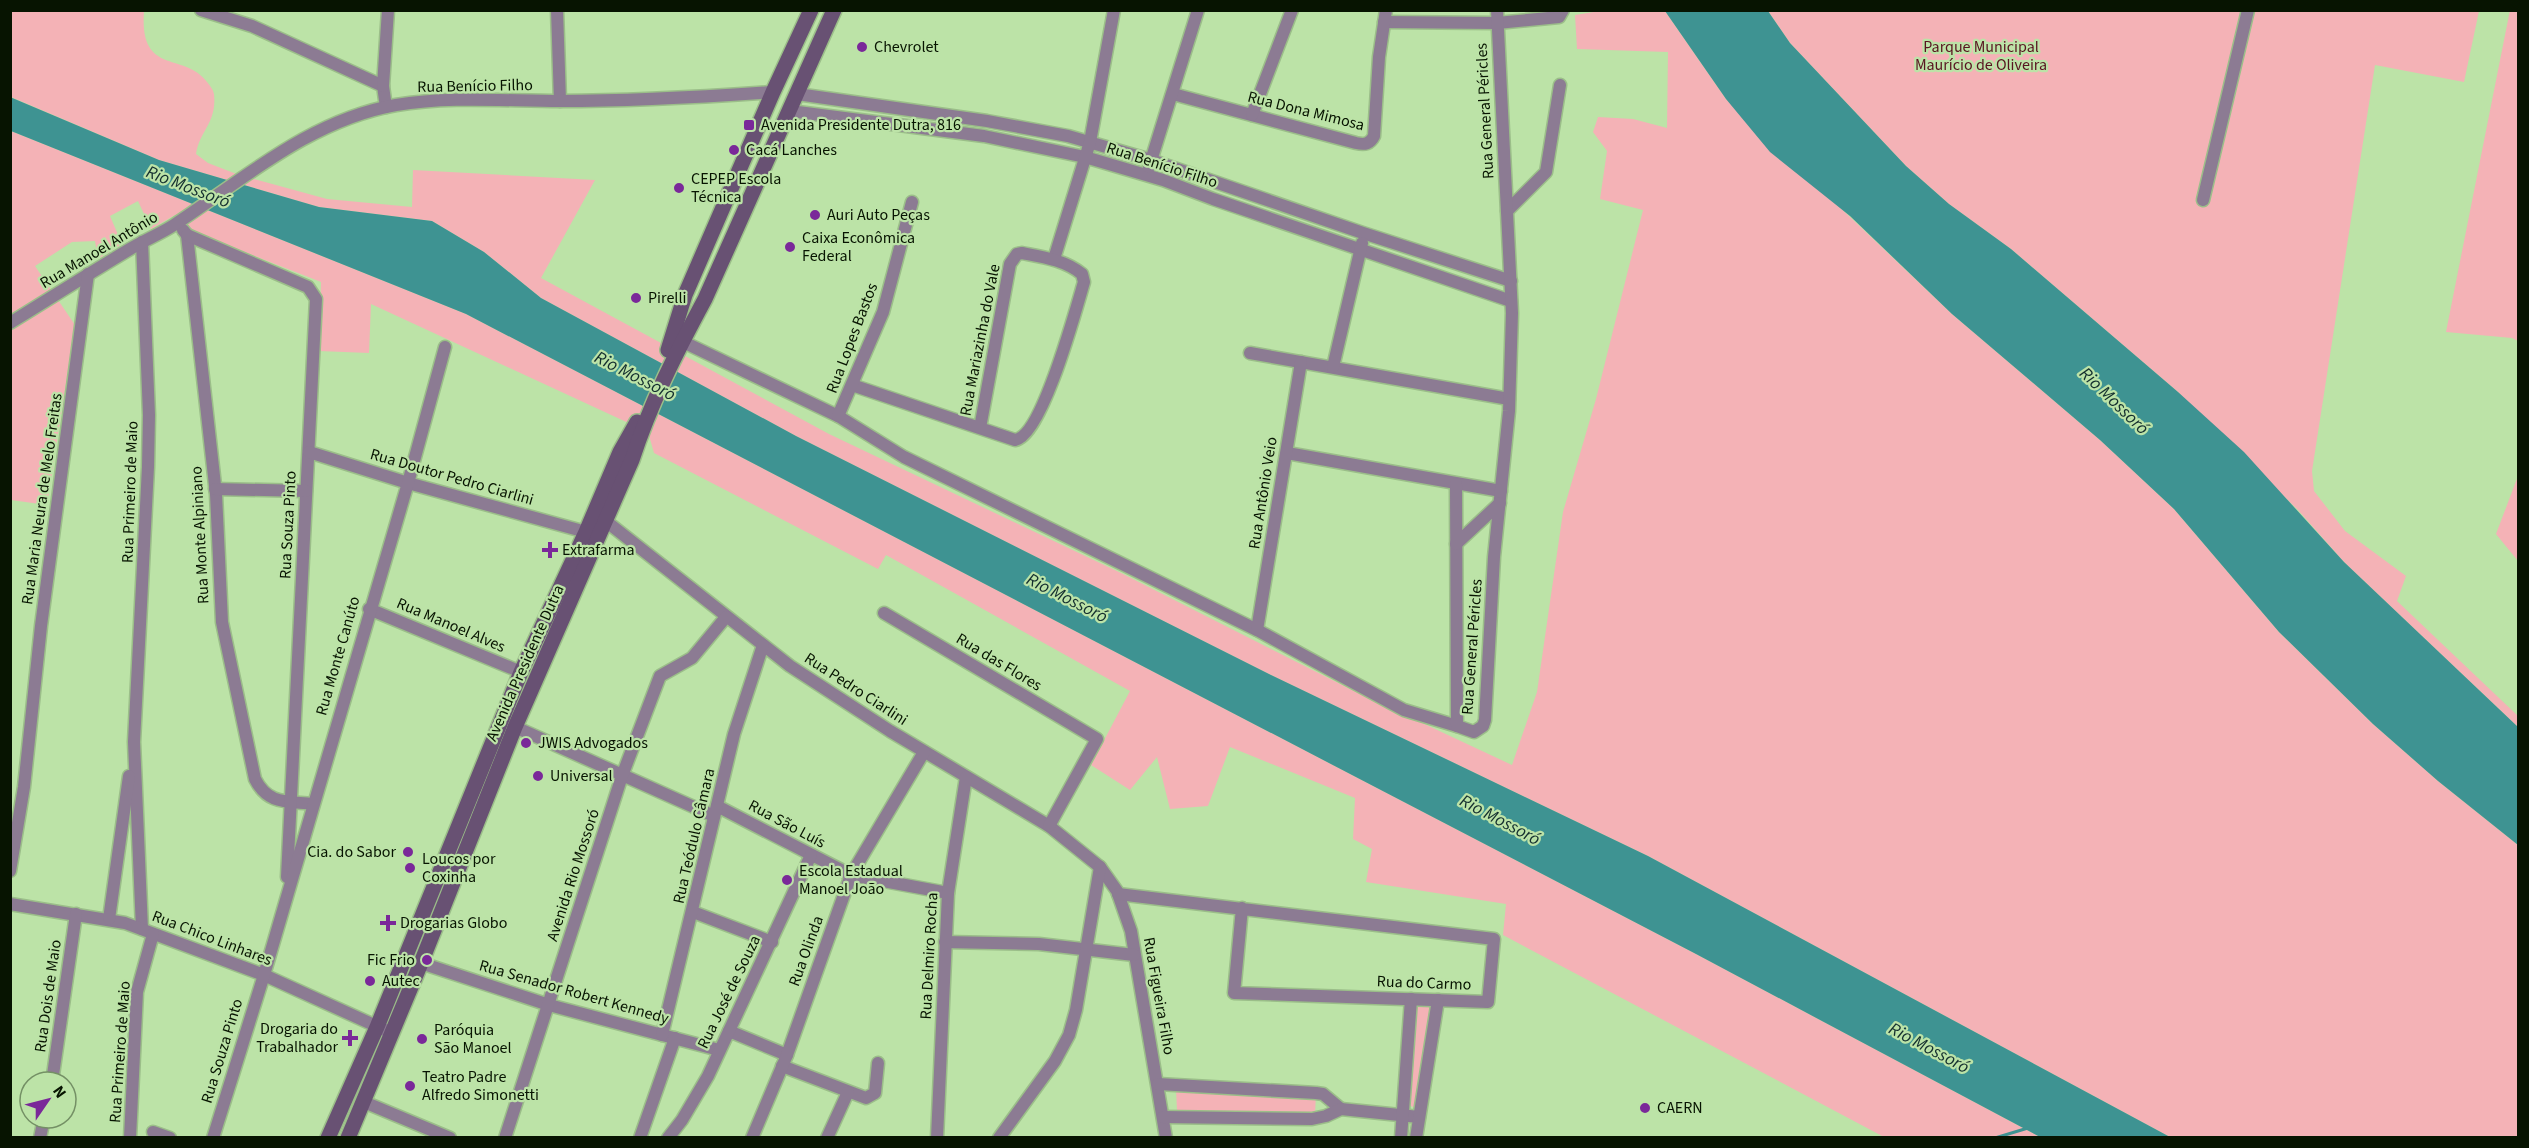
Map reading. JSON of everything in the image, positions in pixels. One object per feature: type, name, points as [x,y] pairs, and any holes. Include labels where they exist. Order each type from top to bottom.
[{"type":"main road","name":"Avenida Presidente Dutra","points":[[676,343],[685,295],[811,10]]},
{"type":"main road","name":"Avenida Presidente Dutra","points":[[348,1137],[393,1033],[516,727],[607,522],[632,460],[640,425],[676,343],[705,299],[834,10]]},
{"type":"main road","name":"Avenida Presidente Dutra","points":[[328,1137],[377,1027],[520,672],[586,532],[620,452],[640,425]]},
{"type":"main road","points":[[453,836],[469,842]]},
{"type":"street","points":[[201,10],[252,26],[383,86]]},
{"type":"street","points":[[386,107],[383,86],[388,10]]},
{"type":"street","points":[[557,10],[560,101]]},
{"type":"street","points":[[852,385],[1019,440],[1030,429],[1061,360],[1084,282],[1082,274],[1077,270],[1054,259],[1090,142],[1114,10]]},
{"type":"street","points":[[1147,175],[1198,10]]},
{"type":"street","points":[[1252,115],[1292,10]]},
{"type":"street","points":[[2203,200],[2247,10]]},
{"type":"street","points":[[1385,16],[1559,17],[1563,12]]},
{"type":"street","name":"Rua Dona Mimosa","points":[[1173,94],[1362,145],[1371,141],[1374,136],[1385,16]]},
{"type":"street","name":"Rua General Péricles","points":[[1456,484],[1457,726],[1474,732],[1478,731],[1485,720],[1509,399],[1511,301],[1497,17]]},
{"type":"street","points":[[1507,211],[1546,172],[1560,85]]},
{"type":"street","name":"Rua Benício Filho","points":[[174,225],[244,175],[294,144],[331,126],[386,107],[434,101],[656,100],[773,92]]},
{"type":"street","name":"Rua Benício Filho","points":[[797,94],[1008,125],[1090,142],[1151,160],[1510,281]]},
{"type":"street","points":[[885,123],[887,107]]},
{"type":"street","name":"Rua Benício Filho","points":[[790,111],[1005,140],[1085,157],[1147,175],[1511,301]]},
{"type":"street","points":[[1005,140],[1008,125]]},
{"type":"street","name":"Rua Lopes Bastos","points":[[838,416],[883,312],[912,202]]},
{"type":"street","points":[[174,225],[187,236]]},
{"type":"street","name":"Rua Manoel Antônio","points":[[10,323],[88,274],[174,225]]},
{"type":"street","points":[[1333,368],[1363,233]]},
{"type":"street","name":"Rua Souza Pinto","points":[[187,236],[308,287],[313,292],[317,309],[286,898]]},
{"type":"street","name":"Rua Monte Alpiniano","points":[[187,236],[215,489],[222,622],[255,779],[261,791],[269,798],[313,804]]},
{"type":"street","name":"Rua Primeiro de Maio","points":[[109,919],[134,742],[148,467],[142,242]]},
{"type":"street","name":"Rua Mariazinha do Vale","points":[[980,429],[1010,264],[1022,253],[1054,259]]},
{"type":"street","name":"Rua Maria Neura de Melo Freitas","points":[[10,871],[24,787],[41,626],[88,274]]},
{"type":"street","points":[[676,343],[838,416],[904,458],[1257,630],[1404,710],[1457,726]]},
{"type":"street","name":"Rua Monte Canúto","points":[[264,975],[369,609],[408,483],[445,347]]},
{"type":"street","points":[[1250,353],[1509,399]]},
{"type":"street","name":"Rua Antônio Veio","points":[[1257,630],[1301,362]]},
{"type":"street","name":"Rua Doutor Pedro Ciarlini","points":[[309,452],[408,483],[586,532]]},
{"type":"street","points":[[1287,453],[1456,484],[1500,497],[1456,544]]},
{"type":"street","points":[[215,489],[306,491]]},
{"type":"street","name":"Rua Pedro Ciarlini","points":[[607,522],[790,666],[924,752],[1049,826],[1100,867]]},
{"type":"street","name":"Rua Manoel Alves","points":[[369,609],[520,672]]},
{"type":"street","name":"Rua das Flores","points":[[884,613],[1097,739],[1049,826]]},
{"type":"street","name":"Avenida Rio Mossoró","points":[[505,1137],[622,776],[660,676],[692,658],[726,617]]},
{"type":"street","name":"Rua Teódulo Câmara","points":[[662,1035],[734,734],[763,645]]},
{"type":"street","name":"Rua São Luís","points":[[516,727],[622,776],[716,811],[851,875],[948,893]]},
{"type":"street","name":"Rua Primeiro de Maio","points":[[130,1137],[137,992],[147,931],[134,742]]},
{"type":"street","name":"Rua Olinda","points":[[752,1137],[784,1060],[851,875],[924,752]]},
{"type":"street","name":"Rua Delmiro Rocha","points":[[937,1137],[948,893],[966,777]]},
{"type":"street","name":"Rua José de Souza","points":[[668,1137],[682,1120],[704,1085],[811,855]]},
{"type":"street","points":[[999,1137],[1063,1049],[1076,1010],[1100,867]]},
{"type":"street","name":"Rua Figueira Filho","points":[[1100,867],[1125,909],[1166,1137]]},
{"type":"street","name":"Rua do Carmo","points":[[1118,894],[1242,908],[1494,939],[1488,1002],[1234,993],[1242,908]]},
{"type":"street","name":"Rua Chico Linhares","points":[[10,904],[109,919],[147,931],[264,975],[393,1033]]},
{"type":"street","points":[[693,912],[772,942]]},
{"type":"street","name":"Rua Dois de Maio","points":[[54,1070],[76,914]]},
{"type":"street","points":[[945,942],[1039,944],[1134,955]]},
{"type":"street","name":"Rua Senador Robert Kennedy","points":[[421,963],[549,1005],[719,1050]]},
{"type":"street","name":"Rua Souza Pinto","points":[[213,1137],[264,975]]},
{"type":"street","points":[[1401,1137],[1411,999]]},
{"type":"street","points":[[1416,1137],[1437,1000]]},
{"type":"street","points":[[729,1031],[848,1092],[866,1098],[875,1094],[878,1063]]},
{"type":"street","name":"Rua José de Souza","points":[[640,1137],[675,1038]]},
{"type":"street","points":[[1158,1084],[1316,1093],[1332,1100],[1341,1109]]},
{"type":"street","points":[[827,1137],[848,1092]]},
{"type":"street","points":[[364,1102],[450,1137]]},
{"type":"street","points":[[1163,1117],[1312,1119],[1341,1109],[1419,1117]]},
{"type":"street","points":[[153,1132],[170,1137]]},
{"type":"green space","points":[[1606,10],[1665,11],[1726,99],[1952,314],[2100,440],[2174,509],[2279,632],[2373,724],[2438,781],[2518,845],[2518,1137],[2170,1137],[1648,856],[1269,674],[796,436],[541,298],[484,252],[432,221],[319,207],[159,160],[11,97],[10,11],[144,11],[144,32],[148,46],[165,60],[197,73],[214,92],[211,119],[196,154],[208,163],[239,175],[327,199],[412,207],[413,170],[595,180],[541,278],[829,434],[1121,573],[1356,692],[1512,765],[1537,692],[1563,512],[1596,399],[1643,210],[1600,199],[1607,151],[1593,132],[1598,117],[1633,119],[1667,128],[1668,52],[1577,49],[1575,15]]},
{"type":"green space","points":[[2510,10],[2518,11],[2518,341],[2512,338],[2446,332]]},
{"type":"green space","name":"Parque Municipal Maurício de Oliveira","points":[[1768,11],[2479,11],[2464,82],[2375,65],[2312,471],[2314,491],[2345,531],[2406,576],[2397,601],[2518,716],[2518,727],[2344,562],[2298,510],[2178,392],[2011,249],[1949,204],[1906,166],[1790,43]]},
{"type":"green space","points":[[11,131],[466,314],[1696,954],[2040,1137],[1884,1137],[1503,935],[1506,904],[1366,882],[1372,849],[1353,839],[1355,798],[1230,747],[1208,806],[1170,809],[1157,757],[1130,790],[1091,765],[1130,691],[886,555],[878,569],[654,453],[648,432],[371,304],[369,353],[319,351],[321,282],[186,229],[175,215],[151,229],[138,201],[110,216],[122,244],[98,259],[95,241],[72,242],[35,266],[75,325],[47,505],[11,500]]},
{"type":"green space","points":[[2518,476],[2518,561],[2496,534]]},
{"type":"green space","points":[[1416,1004],[1432,1004],[1415,1108],[1407,1104]]},
{"type":"green space","points":[[1176,1089],[1316,1093],[1315,1115],[1177,1110]]},
{"type":"water","name":"Rio Mossoró","points":[[1665,11],[1768,11],[1790,43],[1906,166],[1949,204],[2011,249],[2178,392],[2244,452],[2344,562],[2518,727],[2518,845],[2438,781],[2373,724],[2279,632],[2174,509],[2100,440],[1952,314],[1850,216],[1770,152],[1726,99]]},
{"type":"water","name":"Rio Mossoró","points":[[10,97],[159,160],[319,207],[432,221],[484,252],[541,298],[796,436],[1269,674],[1648,856],[2170,1137],[2040,1137],[1696,954],[466,314],[11,131]]},
{"type":"waterway","points":[[1995,1138],[2028,1128]]},
{"type":"place","name":"Chevrolet","points":[[862,47]]},
{"type":"place","name":"Avenida Presidente Dutra, 816","points":[[749,125]]},
{"type":"place","name":"Cacá Lanches","points":[[734,150]]},
{"type":"place","name":"CEPEP Escola Técnica","points":[[679,188]]},
{"type":"place","name":"Auri Auto Peças","points":[[815,215]]},
{"type":"place","name":"Caixa Econômica Federal","points":[[790,247]]},
{"type":"place","name":"Pirelli","points":[[636,298]]},
{"type":"place","name":"Extrafarma","points":[[550,550]]},
{"type":"place","name":"JWIS Advogados","points":[[526,743]]},
{"type":"place","name":"Universal","points":[[538,776]]},
{"type":"place","name":"Cia. do Sabor","points":[[408,852]]},
{"type":"place","name":"Loucos por Coxinha","points":[[410,868]]},
{"type":"place","name":"Escola Estadual Manoel João","points":[[787,880]]},
{"type":"place","name":"Drogarias Globo","points":[[388,923]]},
{"type":"place","name":"Fic Frio","points":[[427,960]]},
{"type":"place","name":"Autec","points":[[370,981]]},
{"type":"place","name":"Drogaria do Trabalhador","points":[[350,1038]]},
{"type":"place","name":"Paróquia São Manoel","points":[[422,1039]]},
{"type":"place","name":"Teatro Padre Alfredo Simonetti","points":[[410,1086]]},
{"type":"place","name":"CAERN","points":[[1645,1108]]}]
